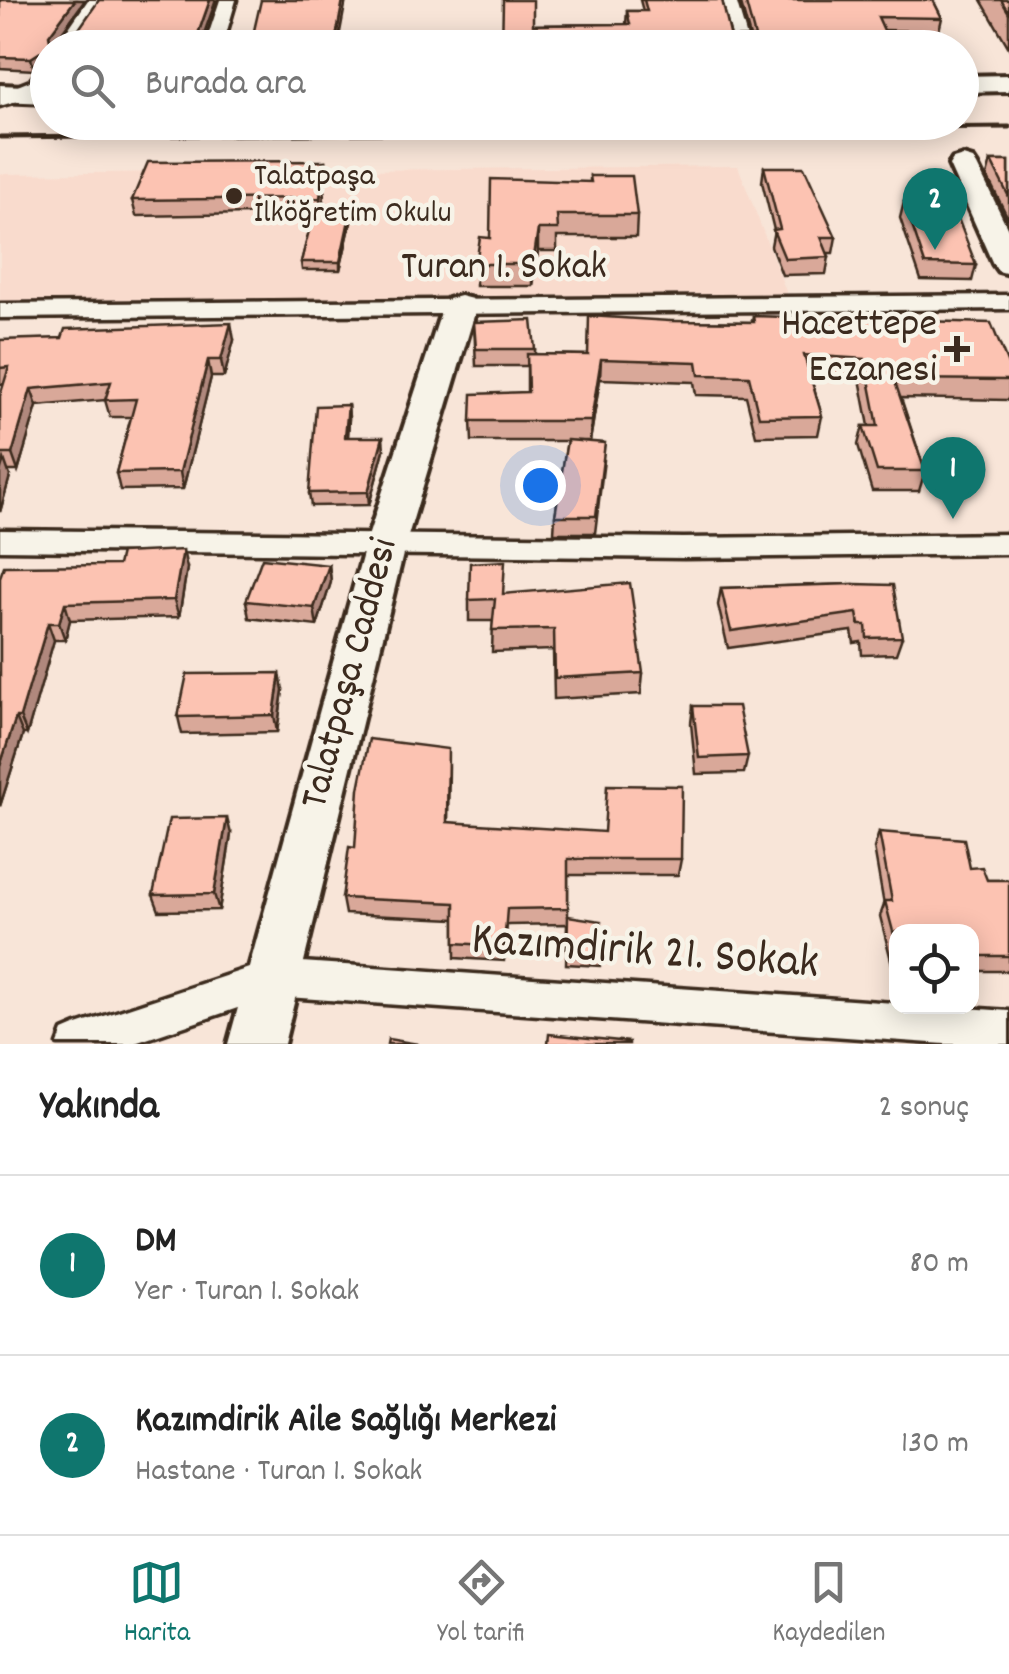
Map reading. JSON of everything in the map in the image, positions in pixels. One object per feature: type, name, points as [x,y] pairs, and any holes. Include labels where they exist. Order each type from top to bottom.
[{"type":"street","points":[[75,30],[96,0]]},
{"type":"street","points":[[219,30],[228,0]]},
{"type":"street","points":[[728,0],[736,30]]},
{"type":"street","points":[[979,84],[1009,84]]},
{"type":"street","points":[[3,96],[30,87]]},
{"type":"street","points":[[3,96],[30,95]]},
{"type":"street","points":[[962,165],[1001,224],[1009,264]]},
{"type":"street","name":"Turan 1. Sokak","points":[[0,311],[1009,302]]},
{"type":"street","name":"Talatpaşa Caddesi","points":[[256,1044],[384,546],[460,306]]},
{"type":"street","points":[[0,540],[384,546],[1009,544]]},
{"type":"street","points":[[77,1044],[273,978]]},
{"type":"street","name":"Kazımdirik 21. Sokak","points":[[273,978],[1009,1030]]},
{"type":"shaded area","points":[[738,166],[787,294],[0,302],[0,174]]},
{"type":"building","points":[[0,0],[75,0],[53,30],[30,30],[30,58],[0,57]]},
{"type":"building","points":[[99,0],[210,0],[199,30],[78,30]]},
{"type":"building","points":[[261,0],[343,0],[337,30],[254,30]]},
{"type":"building","points":[[503,0],[533,0],[533,25],[630,24],[627,11],[647,11],[644,0],[722,0],[729,30],[502,30]]},
{"type":"building","points":[[745,0],[933,0],[942,18],[878,17],[884,30],[753,30]]},
{"type":"building","points":[[325,161],[320,198],[132,200],[148,162]]},
{"type":"building","points":[[991,161],[1009,161],[1009,197]]},
{"type":"building","points":[[764,167],[804,167],[836,237],[821,237],[829,257],[785,259],[773,230],[780,229]]},
{"type":"building","points":[[590,176],[632,176],[637,215],[557,215],[558,229],[538,229],[533,264],[476,264],[480,237],[490,238],[491,179],[591,182]]},
{"type":"building","points":[[904,202],[952,203],[976,265],[925,264]]},
{"type":"building","points":[[352,206],[340,262],[301,262],[315,207]]},
{"type":"building","points":[[589,316],[670,321],[754,322],[753,316],[991,323],[1009,367],[1009,380],[894,379],[925,471],[877,471],[863,426],[878,426],[865,359],[804,355],[822,416],[759,417],[749,376],[699,375],[697,362],[601,359],[591,421],[471,421],[472,394],[528,392],[527,354],[588,355]]},
{"type":"building","points":[[532,320],[535,349],[476,349],[474,322]]},
{"type":"building","points":[[231,323],[221,360],[208,360],[180,472],[116,473],[136,399],[105,400],[111,382],[31,389],[12,454],[0,454],[0,396],[9,367],[0,368],[0,340],[62,338],[65,329]]},
{"type":"building","points":[[348,405],[345,437],[383,437],[368,492],[309,493],[316,406]]},
{"type":"building","points":[[567,440],[605,443],[596,516],[555,516]]},
{"type":"building","points":[[183,550],[174,600],[65,603],[59,623],[48,623],[20,717],[16,717],[0,766],[0,577],[4,566],[118,565],[121,553]]},
{"type":"building","points":[[262,558],[329,565],[314,608],[246,601]]},
{"type":"building","points":[[505,561],[503,594],[630,583],[643,673],[555,678],[554,629],[492,630],[495,599],[469,600],[470,563]]},
{"type":"building","points":[[893,585],[902,637],[867,638],[866,625],[859,625],[857,613],[731,631],[721,588]]},
{"type":"building","points":[[280,673],[274,715],[178,717],[187,674]]},
{"type":"building","points":[[693,706],[738,706],[748,756],[699,758]]},
{"type":"building","points":[[369,739],[448,749],[447,822],[604,832],[607,785],[682,786],[681,859],[568,859],[568,908],[507,909],[504,946],[455,943],[455,903],[342,898],[349,847],[355,848],[359,789]]},
{"type":"building","points":[[227,818],[214,894],[153,895],[169,819]]},
{"type":"building","points":[[879,832],[964,839],[970,868],[982,867],[987,880],[1009,880],[1009,956],[979,956],[979,924],[891,924],[885,901],[892,901]]},
{"type":"building","points":[[568,916],[601,921],[601,958],[567,956]]},
{"type":"building","points":[[549,1034],[629,1042],[629,1044],[548,1044]]},
{"type":"building","points":[[388,1039],[418,1044],[387,1044]]},
{"type":"railway","points":[[979,127],[1009,127]]},
{"type":"railway","points":[[0,137],[30,137]]},
{"type":"place","name":"Talatpaşa İlköğretim Okulu","points":[[234,196]]},
{"type":"place","name":"Kazımdirik Aile Sağlığı Merkezi","points":[[935,250]]},
{"type":"place","name":"Hacettepe Eczanesi","points":[[957,349]]},
{"type":"place","name":"DM","points":[[953,519]]}]
